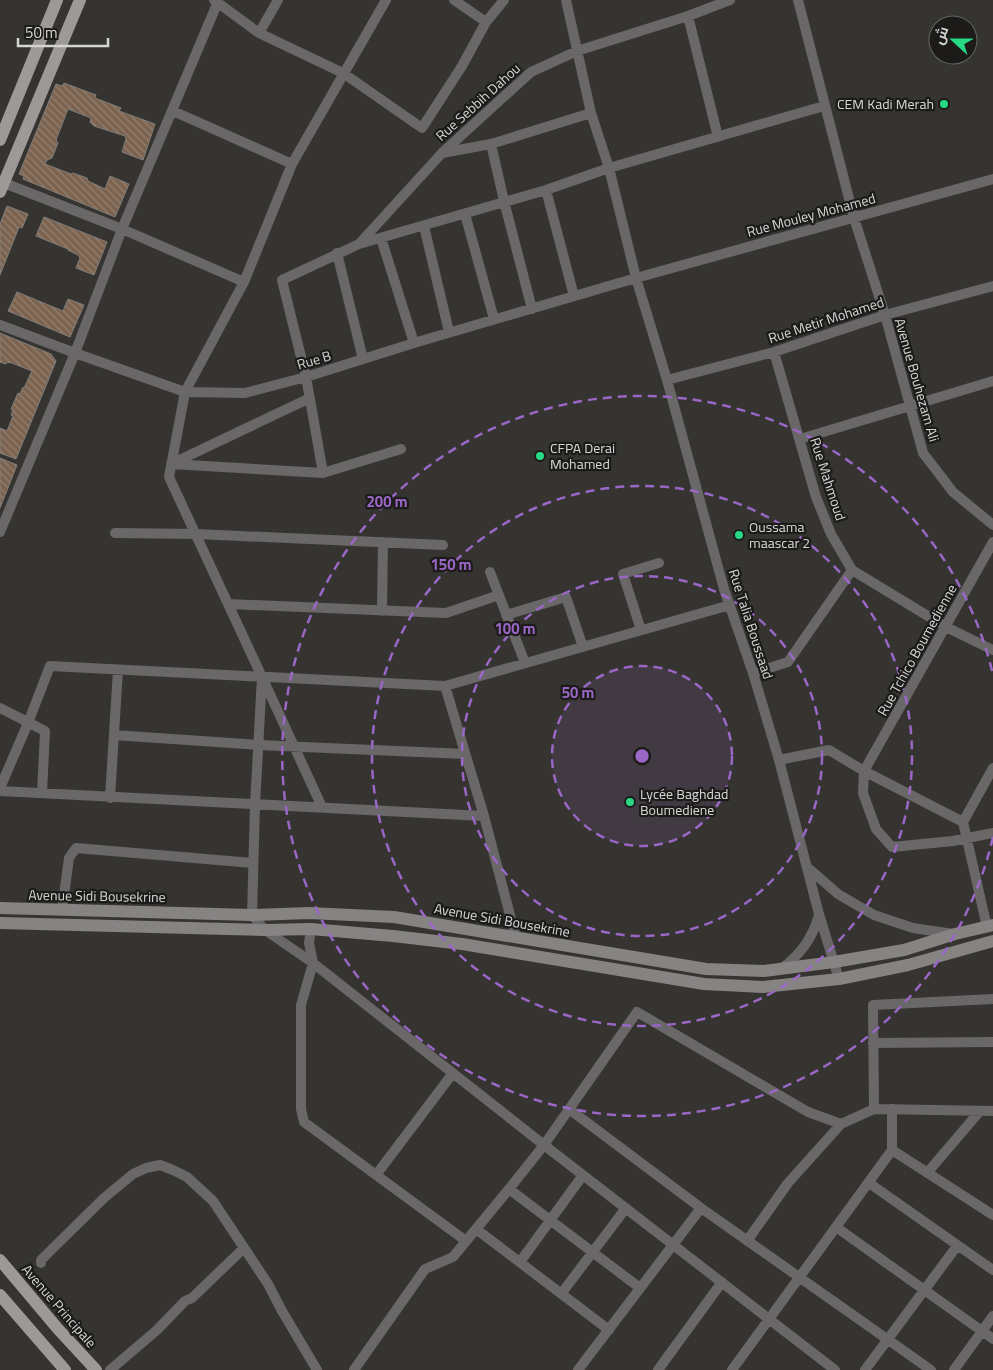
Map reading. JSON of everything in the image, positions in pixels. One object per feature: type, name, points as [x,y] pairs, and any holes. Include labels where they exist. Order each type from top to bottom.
[{"type":"main road","points":[[0,140],[57,0]]},
{"type":"main road","points":[[2,188],[80,0]]},
{"type":"main road","name":"Avenue Sidi Bousekrine","points":[[0,908],[252,915],[310,913],[394,917],[706,970],[764,971],[834,962],[904,950],[954,934],[990,926]]},
{"type":"main road","points":[[0,923],[266,930],[311,929],[462,944],[704,984],[763,987],[839,979],[908,965],[993,941]]},
{"type":"main road","name":"Avenue Principale","points":[[0,1260],[58,1329],[96,1370]]},
{"type":"main road","points":[[0,1295],[65,1370]]},
{"type":"street","points":[[259,33],[278,0]]},
{"type":"street","points":[[322,807],[169,477],[185,392],[244,282],[292,164],[386,0]]},
{"type":"street","points":[[454,0],[486,22]]},
{"type":"street","points":[[0,532],[75,353],[122,229],[173,111],[216,2],[259,33],[343,73],[422,128],[462,66],[486,22],[504,0]]},
{"type":"street","name":"Rue Talia Boussaad","points":[[566,0],[591,113],[609,168],[636,278],[667,380],[730,605],[779,760],[819,914],[839,979]]},
{"type":"street","name":"Rue Sebbih Dahou","points":[[359,244],[442,153],[531,72],[577,50],[688,16],[730,0]]},
{"type":"street","name":"Avenue Bouhezam Ali","points":[[798,0],[854,218],[885,315],[923,453],[953,492],[993,525]]},
{"type":"street","points":[[688,16],[718,137]]},
{"type":"street","points":[[322,473],[306,378],[282,280],[359,244],[546,190],[609,168],[824,106]]},
{"type":"street","points":[[173,111],[292,164]]},
{"type":"street","points":[[442,153],[491,144],[591,113]]},
{"type":"street","points":[[491,144],[532,309]]},
{"type":"street","name":"Rue Mouley Mohamed","points":[[636,278],[993,179]]},
{"type":"street","points":[[2,188],[122,229],[244,282]]},
{"type":"street","points":[[546,190],[574,296]]},
{"type":"street","points":[[465,214],[494,319]]},
{"type":"street","points":[[424,226],[449,332]]},
{"type":"street","points":[[381,238],[414,343]]},
{"type":"street","points":[[337,253],[363,359]]},
{"type":"street","name":"Rue B","points":[[0,325],[185,392],[245,393],[306,378],[449,332],[636,278]]},
{"type":"street","name":"Rue Metir Mohamed","points":[[667,380],[774,352],[885,315],[993,286]]},
{"type":"street","name":"Rue Mahmoud","points":[[774,352],[816,497],[831,534],[852,570],[946,627],[993,650]]},
{"type":"street","points":[[800,439],[993,381]]},
{"type":"street","points":[[172,464],[310,398]]},
{"type":"street","points":[[172,464],[322,473],[401,449]]},
{"type":"street","points":[[116,533],[196,534],[443,545]]},
{"type":"street","points":[[382,610],[383,542]]},
{"type":"street","name":"Rue Tchico Boumedienne","points":[[864,771],[993,542]]},
{"type":"street","points":[[641,630],[623,574],[660,563]]},
{"type":"street","points":[[753,674],[788,662],[852,570]]},
{"type":"street","points":[[490,572],[525,663]]},
{"type":"street","points":[[228,604],[446,613],[499,596]]},
{"type":"street","points":[[506,615],[566,597],[583,647]]},
{"type":"street","points":[[484,816],[110,798],[0,790],[50,666],[445,686],[730,605]]},
{"type":"street","points":[[110,798],[118,670]]},
{"type":"street","points":[[262,677],[255,805],[252,915],[266,930],[312,963],[835,1370]]},
{"type":"street","points":[[445,686],[484,816],[516,938]]},
{"type":"street","points":[[0,708],[28,724],[45,731],[42,793]]},
{"type":"street","points":[[114,735],[293,747],[465,754]]},
{"type":"street","points":[[779,760],[829,750],[864,771],[962,822],[990,926]]},
{"type":"street","points":[[962,822],[993,768]]},
{"type":"street","points":[[864,771],[863,793],[876,829],[892,847],[993,833]]},
{"type":"street","points":[[62,910],[69,858],[76,848],[254,863]]},
{"type":"street","points":[[807,867],[838,894],[874,915],[913,928],[954,934]]},
{"type":"street","points":[[781,969],[795,959],[806,946],[815,931],[819,914]]},
{"type":"street","points":[[311,929],[309,943],[312,963],[301,1005],[301,1109],[304,1122],[466,1241]]},
{"type":"street","points":[[874,1109],[873,1005],[993,999]]},
{"type":"street","points":[[354,1370],[425,1268],[454,1257],[544,1144],[637,1012],[808,1112],[841,1124]]},
{"type":"street","points":[[874,1043],[993,1041],[993,1050]]},
{"type":"street","points":[[376,1175],[453,1073]]},
{"type":"street","points":[[569,1109],[700,1208],[931,1370]]},
{"type":"street","points":[[747,1241],[788,1183],[841,1124],[874,1109],[993,1111]]},
{"type":"street","points":[[734,1370],[892,1150],[892,1110]]},
{"type":"street","points":[[928,1173],[980,1111]]},
{"type":"street","points":[[892,1150],[993,1215]]},
{"type":"street","points":[[40,1263],[64,1236],[104,1198],[133,1174],[146,1168],[160,1165],[187,1178],[213,1201],[268,1284],[317,1370]]},
{"type":"street","points":[[520,1262],[582,1175]]},
{"type":"street","points":[[869,1182],[993,1270]]},
{"type":"street","points":[[509,1188],[640,1288]]},
{"type":"street","points":[[561,1294],[594,1253],[626,1208]]},
{"type":"street","points":[[578,1370],[700,1208]]},
{"type":"street","points":[[836,1227],[993,1339]]},
{"type":"street","points":[[476,1229],[609,1330]]},
{"type":"street","points":[[865,1370],[957,1246]]},
{"type":"street","points":[[110,1370],[157,1330],[185,1301],[192,1298],[244,1248]]},
{"type":"street","points":[[658,1370],[722,1282]]},
{"type":"street","points":[[954,1370],[993,1316]]},
{"type":"building","points":[[64,83],[96,95],[95,98],[121,108],[119,111],[155,124],[143,160],[122,152],[126,139],[125,136],[94,126],[90,122],[91,118],[68,109],[56,140],[58,143],[52,158],[47,160],[45,164],[87,178],[88,181],[105,189],[110,176],[129,184],[115,217],[23,179],[24,176],[19,174],[56,84],[62,86]]},
{"type":"building","points":[[7,206],[28,214],[22,228],[19,227],[0,275],[0,224]]},
{"type":"building","points":[[44,217],[107,242],[94,275],[76,268],[80,258],[78,255],[36,236]]},
{"type":"building","points":[[17,292],[63,311],[68,299],[84,305],[70,337],[8,311]]},
{"type":"building","points":[[0,333],[51,354],[56,361],[16,459],[0,453],[0,428],[7,431],[13,416],[11,415],[13,410],[11,409],[18,393],[20,394],[24,388],[32,371],[12,363],[0,362]]},
{"type":"building","points":[[0,458],[17,465],[0,508]]},
{"type":"place","name":"CEM Kadi Merah","points":[[944,104]]},
{"type":"place","name":"CFPA Derai Mohamed","points":[[540,456]]},
{"type":"place","name":"Oussama maascar 2","points":[[739,535]]},
{"type":"place","name":"Lycée Baghdad Boumediene","points":[[630,802]]}]
